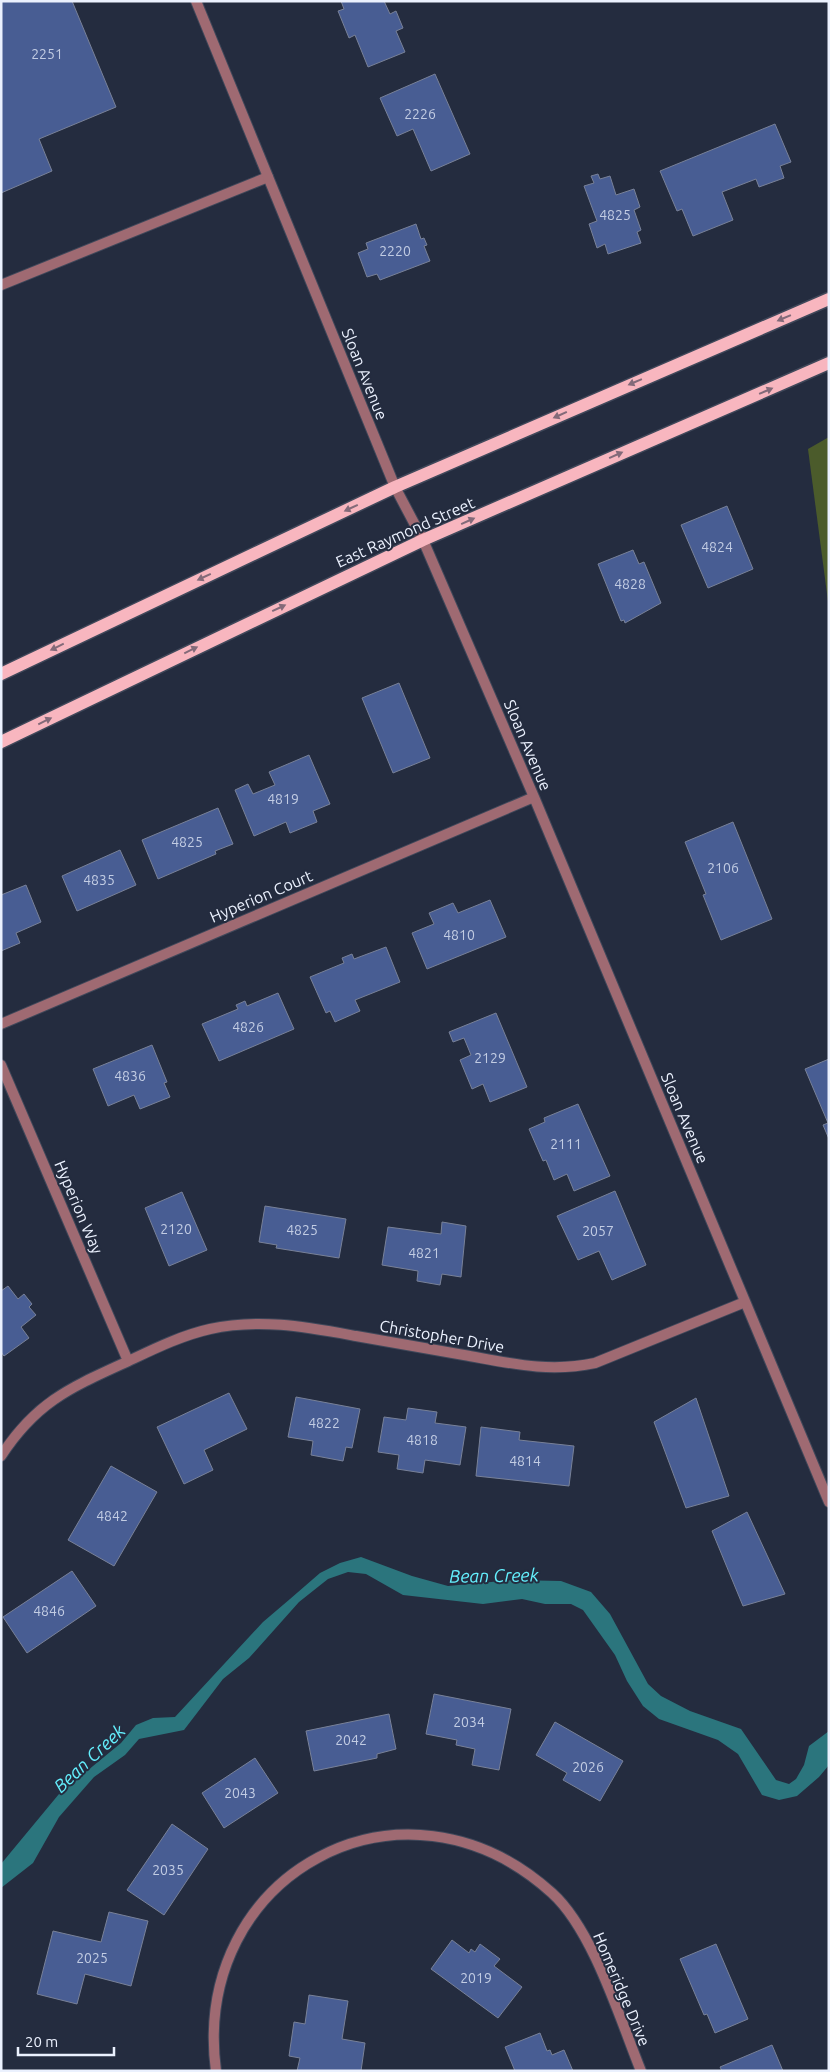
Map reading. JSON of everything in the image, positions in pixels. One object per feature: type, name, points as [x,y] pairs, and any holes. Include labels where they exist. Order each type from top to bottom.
[{"type":"main road","points":[[1,674],[395,487],[829,298]]},
{"type":"main road","name":"East Raymond Street","points":[[1,742],[423,540],[829,363]]},
{"type":"street","name":"Sloan Avenue","points":[[196,1],[395,487],[423,540],[534,797],[829,1502]]},
{"type":"street","points":[[1,285],[268,177]]},
{"type":"street","name":"Hyperion Court","points":[[1,1024],[534,797]]},
{"type":"street","name":"Hyperion Way","points":[[1,1065],[128,1361]]},
{"type":"street","name":"Christopher Drive","points":[[1,1456],[15,1435],[49,1401],[74,1386],[128,1361],[190,1334],[211,1329],[252,1323],[283,1323],[518,1365],[569,1368],[595,1363],[746,1302]]},
{"type":"street","name":"Homeridge Drive","points":[[216,2071],[213,2046],[216,1998],[224,1967],[244,1929],[268,1896],[287,1878],[309,1862],[334,1849],[347,1844],[390,1835],[448,1837],[493,1852],[532,1875],[564,1906],[588,1943],[641,2071]]},
{"type":"shaded area","points":[[829,437],[829,609],[808,449]]},
{"type":"shaded area","points":[[361,1557],[412,1576],[448,1586],[513,1580],[561,1581],[591,1592],[610,1614],[648,1684],[661,1696],[690,1711],[741,1729],[776,1780],[789,1784],[796,1779],[804,1765],[809,1746],[829,1731],[829,1765],[819,1777],[797,1796],[779,1800],[762,1795],[738,1754],[718,1740],[659,1719],[643,1706],[627,1681],[615,1655],[583,1610],[571,1604],[545,1604],[522,1599],[483,1604],[403,1595],[366,1574],[348,1572],[328,1579],[299,1602],[249,1658],[223,1679],[184,1730],[139,1739],[125,1755],[94,1777],[59,1817],[33,1863],[1,1888],[1,1864],[59,1794],[121,1743],[136,1725],[153,1718],[175,1717],[263,1622],[320,1573],[340,1563]]},
{"type":"building","points":[[1,1],[72,1],[116,107],[39,139],[52,171],[1,193]]},
{"type":"building","points":[[341,1],[384,1],[390,14],[396,11],[403,28],[396,31],[405,52],[368,67],[355,35],[349,38],[338,11],[344,9]]},
{"type":"building","points":[[435,74],[470,154],[431,171],[413,129],[397,136],[380,98]]},
{"type":"building","points":[[775,124],[791,162],[780,166],[784,178],[759,187],[756,179],[722,192],[733,220],[693,236],[682,209],[677,211],[660,171]]},
{"type":"building","points":[[598,174],[600,179],[610,176],[616,195],[634,189],[640,207],[634,210],[641,230],[637,232],[641,243],[608,254],[605,244],[597,248],[589,224],[597,221],[584,186],[594,183],[591,176]]},
{"type":"building","points":[[416,224],[421,239],[424,238],[427,245],[424,246],[430,261],[380,280],[377,274],[367,277],[358,253],[368,249],[366,243]]},
{"type":"building","points":[[727,506],[753,569],[708,588],[681,525]]},
{"type":"building","points":[[633,550],[639,564],[644,562],[661,603],[625,623],[624,620],[621,621],[598,564]]},
{"type":"building","points":[[399,683],[430,758],[393,773],[362,698]]},
{"type":"building","points":[[309,755],[330,804],[313,811],[317,822],[290,833],[286,822],[254,836],[235,790],[248,784],[253,794],[275,785],[269,772]]},
{"type":"building","points":[[218,808],[233,844],[215,851],[216,854],[158,879],[142,840]]},
{"type":"building","points":[[733,822],[772,919],[721,940],[703,895],[706,894],[685,842]]},
{"type":"building","points":[[120,850],[136,885],[77,911],[62,876]]},
{"type":"building","points":[[26,885],[41,922],[16,933],[20,943],[1,951],[1,895]]},
{"type":"building","points":[[490,900],[506,937],[427,969],[412,933],[434,924],[429,913],[453,903],[458,913]]},
{"type":"building","points":[[386,947],[400,982],[355,1000],[360,1011],[335,1022],[330,1011],[326,1013],[310,977],[344,963],[342,958],[352,954],[354,959]]},
{"type":"building","points":[[278,993],[294,1029],[219,1061],[202,1024],[238,1009],[236,1005],[245,1001],[247,1006]]},
{"type":"building","points":[[496,1013],[527,1087],[490,1102],[483,1084],[472,1089],[460,1060],[471,1055],[464,1038],[453,1042],[449,1032]]},
{"type":"building","points":[[152,1045],[167,1082],[164,1083],[170,1097],[140,1109],[134,1095],[108,1106],[93,1069]]},
{"type":"building","points":[[829,1059],[829,1139],[823,1125],[828,1123],[805,1069]]},
{"type":"building","points":[[578,1104],[610,1176],[574,1191],[567,1174],[554,1180],[546,1160],[543,1161],[529,1129],[545,1122],[544,1118]]},
{"type":"building","points":[[615,1191],[646,1265],[612,1280],[599,1251],[578,1260],[557,1216]]},
{"type":"building","points":[[182,1192],[207,1250],[169,1266],[145,1208]]},
{"type":"building","points":[[265,1206],[346,1219],[339,1258],[276,1248],[277,1245],[259,1242]]},
{"type":"building","points":[[442,1222],[466,1226],[461,1277],[442,1274],[440,1285],[417,1281],[418,1271],[382,1265],[388,1227],[441,1234]]},
{"type":"building","points":[[8,1286],[18,1299],[24,1294],[32,1304],[29,1307],[36,1315],[21,1327],[29,1338],[4,1356],[1,1352],[1,1291]]},
{"type":"building","points":[[229,1393],[247,1429],[204,1450],[213,1470],[184,1484],[157,1427]]},
{"type":"building","points":[[296,1397],[360,1409],[352,1448],[346,1447],[343,1461],[311,1455],[313,1441],[288,1437]]},
{"type":"building","points":[[696,1398],[729,1496],[686,1508],[654,1422]]},
{"type":"building","points":[[408,1408],[437,1412],[435,1423],[466,1427],[460,1465],[425,1460],[423,1473],[397,1469],[399,1455],[378,1452],[384,1417],[406,1420]]},
{"type":"building","points":[[481,1427],[520,1432],[519,1440],[574,1446],[569,1486],[476,1476]]},
{"type":"building","points":[[111,1466],[157,1492],[114,1566],[68,1540]]},
{"type":"building","points":[[747,1512],[785,1594],[743,1606],[712,1531]]},
{"type":"building","points":[[72,1571],[96,1606],[27,1653],[3,1617]]},
{"type":"building","points":[[434,1694],[511,1709],[499,1770],[472,1765],[475,1749],[456,1745],[457,1740],[426,1734]]},
{"type":"building","points":[[389,1714],[396,1749],[377,1754],[377,1758],[314,1771],[306,1731]]},
{"type":"building","points":[[555,1722],[623,1761],[600,1801],[563,1780],[567,1773],[536,1755]]},
{"type":"building","points":[[255,1758],[278,1793],[224,1828],[202,1793]]},
{"type":"building","points":[[172,1824],[208,1849],[164,1915],[127,1890]]},
{"type":"building","points":[[109,1912],[148,1921],[131,1986],[85,1974],[77,2004],[37,1994],[53,1931],[101,1942]]},
{"type":"building","points":[[452,1940],[469,1953],[471,1949],[475,1952],[480,1944],[500,1959],[494,1966],[522,1987],[498,2018],[431,1969]]},
{"type":"building","points":[[716,1944],[748,2019],[715,2033],[707,2014],[704,2015],[680,1959]]},
{"type":"building","points":[[309,1995],[348,2001],[342,2039],[365,2043],[361,2071],[297,2071],[300,2058],[289,2056],[294,2022],[305,2024]]},
{"type":"building","points":[[540,2033],[547,2051],[550,2050],[552,2055],[564,2050],[573,2071],[515,2071],[505,2047]]},
{"type":"building","points":[[772,2045],[783,2071],[722,2071],[720,2067]]},
{"type":"water label","name":"Bean Creek","points":[[494,1575]]},
{"type":"water label","name":"Bean Creek","points":[[89,1758]]}]
